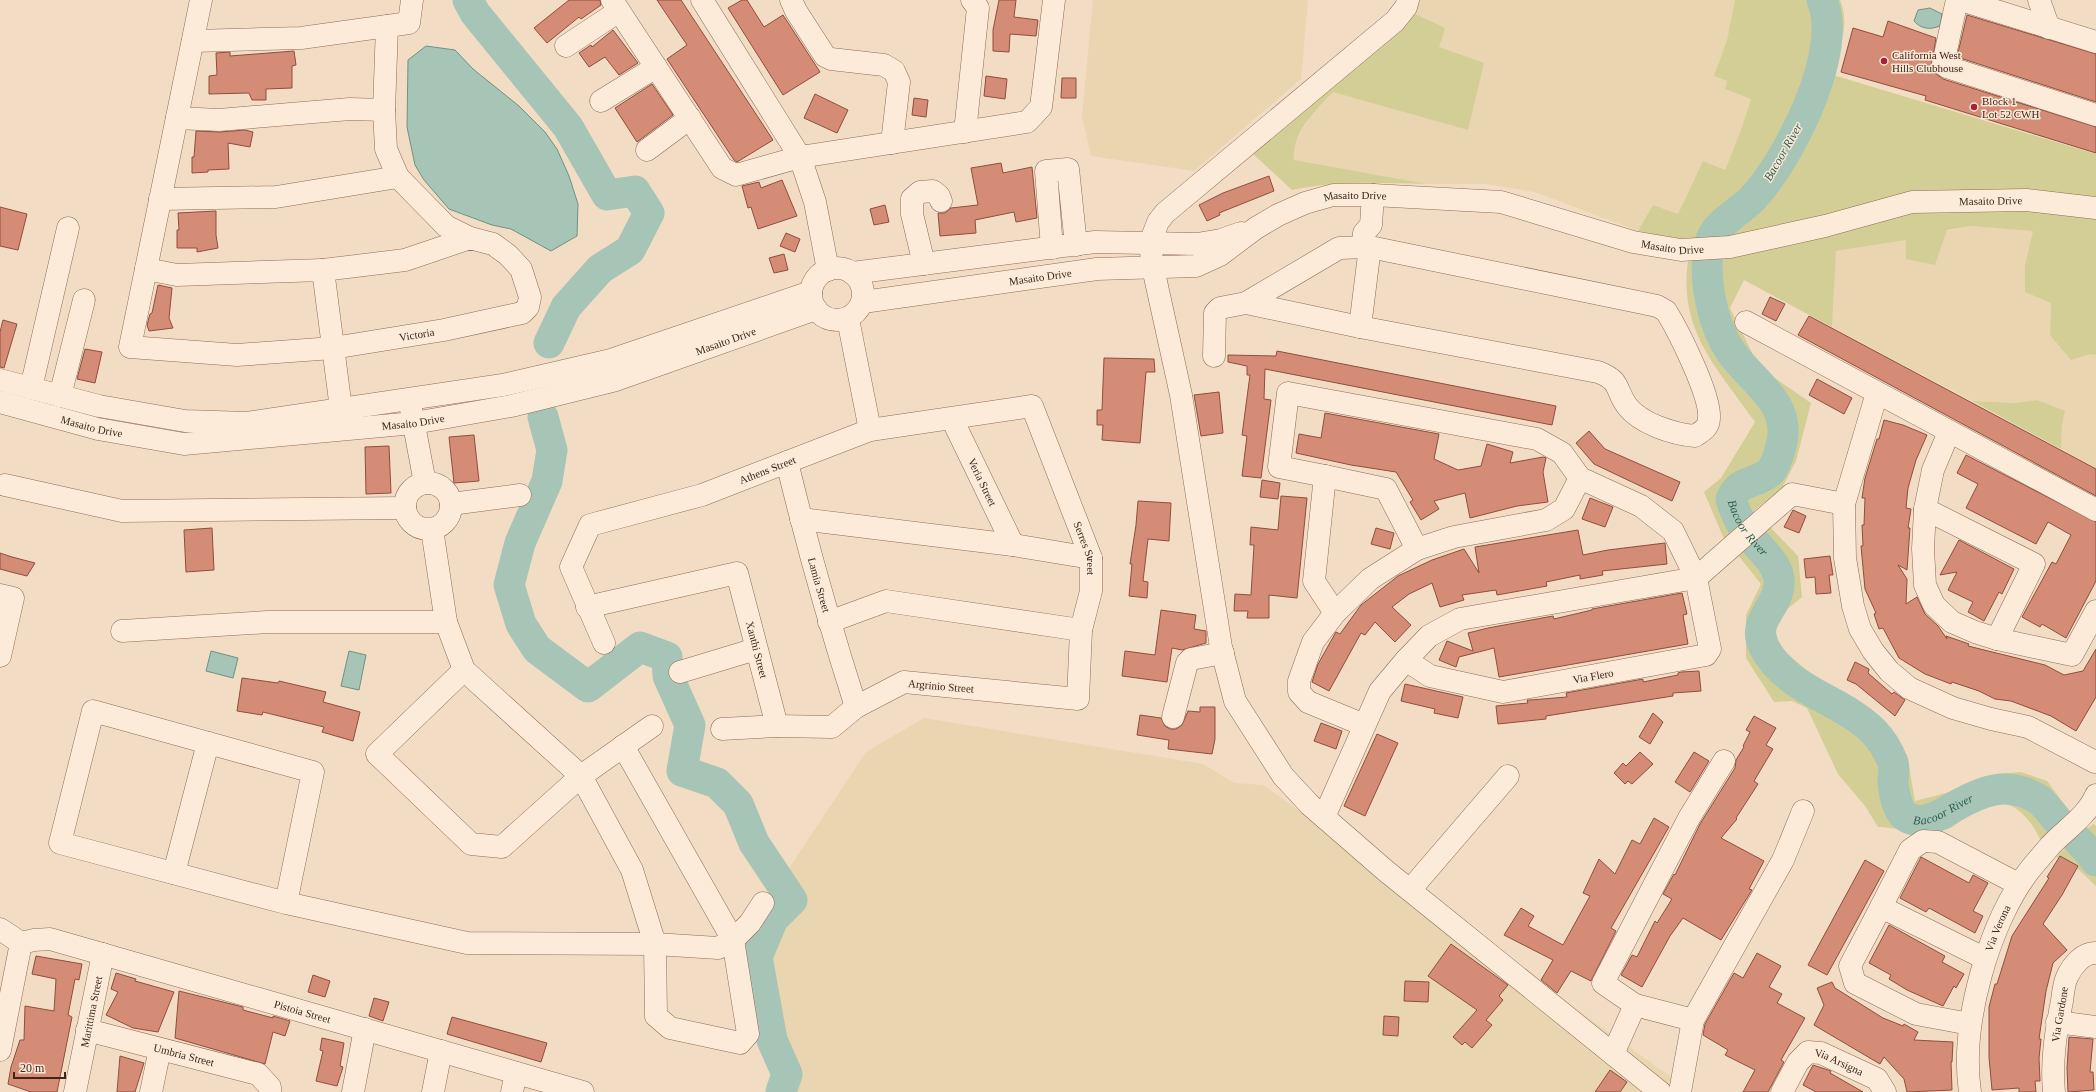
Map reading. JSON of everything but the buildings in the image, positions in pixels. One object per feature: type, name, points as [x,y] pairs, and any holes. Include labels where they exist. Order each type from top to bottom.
[{"type":"street","points":[[201,0],[146,269],[177,275],[323,270],[405,260],[470,238]]},
{"type":"street","points":[[193,41],[301,38],[409,23],[412,0]]},
{"type":"street","points":[[702,0],[800,157],[815,202],[828,270]]},
{"type":"street","points":[[791,0],[796,11],[825,56],[832,59],[884,65],[894,71],[899,82],[892,143]]},
{"type":"street","points":[[965,132],[978,8],[972,0]]},
{"type":"street","points":[[566,46],[616,5],[722,168],[736,175],[800,157],[1027,122],[1041,107],[1054,0]]},
{"type":"street","points":[[1408,0],[1406,7],[1395,21],[1165,213],[1158,222],[1150,243],[1153,268],[1181,395],[1222,653],[1235,701],[1284,776],[1324,817],[1410,890],[1660,1092]]},
{"type":"street","points":[[2039,0],[2049,28]]},
{"type":"street","points":[[2096,42],[1953,1],[1943,64],[1947,67],[2096,115]]},
{"type":"street","points":[[387,26],[384,110],[386,149],[398,177],[446,226],[470,238]]},
{"type":"street","points":[[601,101],[656,67]]},
{"type":"street","points":[[177,118],[219,120],[350,110],[384,110]]},
{"type":"street","points":[[647,150],[690,118]]},
{"type":"street","points":[[1052,248],[1046,171],[1068,169],[1076,244]]},
{"type":"street","points":[[160,199],[276,197],[398,177]]},
{"type":"street","points":[[924,264],[912,214],[912,199],[920,192],[933,191],[939,196],[941,201]]},
{"type":"street","name":"Masaito Drive","points":[[852,273],[1095,242],[1197,244],[1221,240],[1256,228],[1305,203],[1333,195],[1373,195],[1501,202],[1633,242],[1681,250],[1730,247],[1825,226],[1912,202],[2026,200],[2096,208]]},
{"type":"street","points":[[1360,327],[1369,247],[1364,233],[1371,225],[1373,195]]},
{"type":"street","points":[[31,388],[68,228]]},
{"type":"street","name":"Masaito Drive","points":[[863,302],[1097,269],[1196,266],[1220,254],[1256,228]]},
{"type":"street","name":"Victoria","points":[[146,269],[130,346],[237,355],[333,348],[444,330],[522,313],[528,306],[530,297],[520,269],[508,255],[493,244],[470,238]]},
{"type":"street","points":[[1214,356],[1215,313],[1220,308],[1246,303],[1339,248],[1369,247],[1657,306],[1666,311],[1706,397],[1710,418],[1707,428],[1695,436],[1683,435],[1643,419],[1627,406],[1619,387],[1609,376],[1598,372],[1360,327],[1246,303]]},
{"type":"street","points":[[845,269],[852,273],[862,286],[863,302],[860,309],[848,319],[841,321],[827,318],[814,301],[816,279],[828,270],[845,269]]},
{"type":"street","points":[[323,270],[343,420]]},
{"type":"street","points":[[60,396],[84,300]]},
{"type":"street","name":"Masaito Drive","points":[[0,380],[99,406],[185,421],[247,423],[343,420],[414,423],[512,406],[616,380],[814,301]]},
{"type":"street","name":"Masaito Drive","points":[[0,402],[98,429],[184,444],[343,420],[409,400],[503,385],[611,360],[814,301]]},
{"type":"street","points":[[848,319],[870,430]]},
{"type":"street","points":[[1746,322],[2096,510]]},
{"type":"street","points":[[1364,725],[1308,702],[1299,692],[1299,681],[1313,642],[1335,613],[1370,579],[1417,548],[1454,537],[1546,520],[1564,509],[1580,478],[1562,453],[1537,439],[1288,393],[1278,467],[1386,488],[1417,548]]},
{"type":"street","points":[[1877,393],[1844,504],[1845,558],[1853,606],[1863,634],[1873,651],[1889,671],[1909,688],[1953,708],[1991,719],[2028,727],[2096,768]]},
{"type":"street","points":[[409,400],[425,484]]},
{"type":"street","name":"Athens Street","points":[[587,607],[572,567],[590,525],[702,495],[870,430],[1032,406]]},
{"type":"street","name":"Serres Street","points":[[1032,406],[1091,558],[1091,591],[1081,630],[1078,699]]},
{"type":"street","name":"Veria Street","points":[[952,419],[1013,545]]},
{"type":"street","points":[[1949,432],[1933,470],[1925,509],[1923,549],[1925,585],[1934,605],[1952,622],[1997,639],[2072,655],[2096,611]]},
{"type":"street","name":"Lamia Street","points":[[788,462],[801,519],[829,622],[856,707]]},
{"type":"street","points":[[1325,476],[1314,581],[1335,613]]},
{"type":"street","name":"Via Flero","points":[[1406,660],[1430,676],[1503,692],[1706,655],[1710,649],[1696,578],[1673,532],[1641,506],[1580,478]]},
{"type":"street","points":[[425,484],[434,484],[442,488],[448,495],[451,504],[447,520],[440,526],[432,529],[423,528],[414,524],[408,517],[405,508],[406,500],[410,492],[417,486],[425,484]]},
{"type":"street","points":[[5,485],[122,511],[405,508]]},
{"type":"street","points":[[1324,817],[1380,691],[1406,660],[1429,636],[1460,619],[1696,578],[1792,494],[1844,504]]},
{"type":"street","points":[[451,504],[520,495]]},
{"type":"street","points":[[1925,509],[2034,564],[1997,639]]},
{"type":"street","points":[[801,519],[1013,545],[1091,558]]},
{"type":"street","points":[[432,529],[446,622],[464,670],[581,776],[632,870],[655,944],[656,1016],[670,1028],[740,1043],[748,1034],[733,940],[623,746]]},
{"type":"street","name":"Xanthi Street","points":[[587,607],[737,573],[777,726]]},
{"type":"street","points":[[0,656],[7,596]]},
{"type":"street","points":[[829,622],[886,601],[1081,630]]},
{"type":"street","points":[[587,607],[604,643]]},
{"type":"street","points":[[122,631],[268,622],[446,622]]},
{"type":"street","points":[[680,672],[756,649]]},
{"type":"street","points":[[1173,717],[1187,663],[1191,659],[1222,653]]},
{"type":"street","points":[[464,670],[377,754],[471,844],[502,847],[581,776],[652,726]]},
{"type":"street","name":"Argrinio Street","points":[[722,729],[777,726],[832,727],[856,707],[904,682],[1078,699]]},
{"type":"street","points":[[286,903],[313,772],[93,711],[60,843],[286,903],[467,943],[655,944],[718,948],[733,940],[750,923],[763,903]]},
{"type":"street","points":[[174,873],[208,743]]},
{"type":"street","points":[[1693,1020],[1635,1005],[1603,983],[1689,818],[1724,760]]},
{"type":"street","points":[[1410,890],[1508,776]]},
{"type":"street","name":"Via Verona","points":[[1970,1092],[1970,1024],[1984,958],[2018,884],[2050,846],[2082,816],[2096,794]]},
{"type":"street","points":[[1680,1092],[1693,1020],[1783,860],[1802,811]]},
{"type":"street","points":[[1970,1024],[1916,1014],[1855,983],[1850,966],[1910,850],[1923,841],[1938,842],[2018,884]]},
{"type":"street","points":[[1881,908],[1984,958]]},
{"type":"street","points":[[0,929],[21,943],[0,1050]]},
{"type":"street","name":"Pistoia Street","points":[[21,943],[50,939],[442,1051],[514,1082],[582,1092]]},
{"type":"street","name":"Via Gardone","points":[[2054,1092],[2052,1071],[2057,1022],[2066,978],[2076,962],[2091,953],[2096,953]]},
{"type":"street","name":"Marittima Street","points":[[74,1092],[103,954]]},
{"type":"street","points":[[1613,1054],[1635,1005]]},
{"type":"street","points":[[2057,1022],[2096,1027]]},
{"type":"street","name":"Umbria Street","points":[[87,1030],[258,1074],[270,1087],[270,1092]]},
{"type":"street","points":[[353,1092],[365,1030]]},
{"type":"street","points":[[151,1092],[160,1049]]},
{"type":"street","points":[[433,1092],[442,1051]]},
{"type":"street","name":"Via Arsigna","points":[[1782,1092],[1798,1062],[1808,1052],[1821,1053],[1877,1079],[1885,1092]]},
{"type":"shaded area","points":[[1093,0],[1308,0],[1301,79],[1194,171],[1091,156],[1082,116]]},
{"type":"shaded area","points":[[1416,0],[1735,0],[1727,40],[1714,76],[1727,81],[1725,89],[1751,99],[1741,130],[1725,170],[1703,161],[1678,214],[1653,205],[1638,231],[1535,192],[1487,184],[1427,184],[1293,160],[1293,147],[1309,118],[1333,91],[1468,130],[1439,47],[1413,13]]},
{"type":"shaded area","points":[[1735,0],[1840,0],[1843,10],[1844,28],[1833,75],[2096,154],[2096,355],[2090,354],[2071,360],[2050,335],[2051,303],[2025,292],[2025,265],[2033,231],[1971,226],[1947,230],[1935,265],[1906,259],[1906,240],[1836,251],[1832,327],[1744,280],[1730,308],[1759,367],[1811,403],[1796,461],[1782,488],[1755,510],[1753,515],[1729,537],[1724,539],[1704,492],[1721,478],[1755,422],[1710,359],[1699,338],[1691,317],[1687,295],[1687,269],[1692,240],[1638,231],[1653,205],[1678,214],[1703,161],[1725,170],[1741,130],[1751,99],[1725,89],[1727,81],[1714,76],[1727,40]]},
{"type":"shaded area","points":[[1930,8],[1942,14],[1940,26],[1926,28],[1920,26],[1914,21],[1918,10]]},
{"type":"shaded area","points":[[1413,13],[1445,28],[1439,47],[1484,63],[1468,130],[1333,92],[1312,114],[1301,131],[1296,141],[1294,160],[1427,184],[1342,183],[1292,190],[1250,151]]},
{"type":"shaded area","points":[[426,46],[455,50],[473,69],[519,106],[545,132],[557,149],[569,176],[578,204],[577,236],[551,251],[511,229],[492,225],[449,209],[424,180],[415,165],[407,127],[408,60]]},
{"type":"shaded area","points":[[1971,226],[2033,231],[2025,265],[2051,303],[2050,335],[2096,355],[2096,468],[2061,449],[2062,425],[2065,412],[2037,400],[2015,403],[1972,401],[1832,327],[1836,251],[1906,240]]},
{"type":"shaded area","points":[[2037,400],[2065,411],[2062,425],[2061,449],[1972,401],[2015,403]]},
{"type":"shaded area","points":[[1770,527],[1798,556],[1802,597],[1773,621],[1780,647],[1822,684],[1849,697],[1887,731],[1907,755],[1915,801],[1958,790],[1996,774],[2021,772],[2047,781],[2070,812],[2041,841],[2030,822],[2023,814],[2015,808],[1997,802],[1986,804],[1971,811],[1948,829],[1925,830],[1878,827],[1865,806],[1838,774],[1807,708],[1792,701],[1774,702],[1746,658],[1746,615],[1761,584],[1738,555]]},
{"type":"shaded area","points":[[211,651],[238,658],[233,678],[206,671]]},
{"type":"shaded area","points":[[349,651],[366,655],[359,690],[341,686]]},
{"type":"shaded area","points":[[924,718],[1203,764],[1234,783],[1263,785],[1692,1092],[789,1092],[795,1071],[766,959],[779,921],[799,897],[784,876],[866,752]]},
{"type":"shaded area","points":[[2093,824],[2096,826],[2096,886],[2079,870],[2056,857]]},
{"type":"waterway","points":[[468,0],[475,13],[568,127],[607,195],[635,191],[649,213],[630,250],[600,269],[566,307],[549,343]]},
{"type":"waterway","name":"Bacoor River","points":[[1822,0],[1827,22],[1826,47],[1819,75],[1809,104],[1782,158],[1753,198],[1728,218],[1717,230],[1710,243],[1708,256],[1707,270],[1710,299],[1724,341],[1740,363],[1768,394],[1776,405],[1781,417],[1783,431],[1781,446],[1771,471],[1739,488],[1731,499],[1743,526],[1749,536],[1770,559],[1779,579],[1779,589],[1763,620],[1761,628],[1761,637],[1764,647],[1774,662],[1786,674],[1815,694],[1860,720],[1879,738],[1893,763],[1894,792],[1897,802],[1901,812],[1908,818],[1920,821],[1931,819],[1973,797],[1984,793],[1994,790],[2016,790],[2027,793],[2041,801],[2057,820],[2083,845],[2096,861]]},
{"type":"waterway","points":[[543,417],[552,450],[547,481],[520,543],[509,585],[521,624],[537,649],[588,687],[640,647],[667,657],[668,676],[690,725],[682,771],[717,783],[738,804],[754,843],[792,900],[773,919],[757,957],[772,1040],[787,1074],[781,1092]]},
{"type":"place","name":"California West Hills Clubhouse","points":[[1884,61]]},
{"type":"place","name":"Block 1 Lot 52 CWH","points":[[1974,107]]}]
